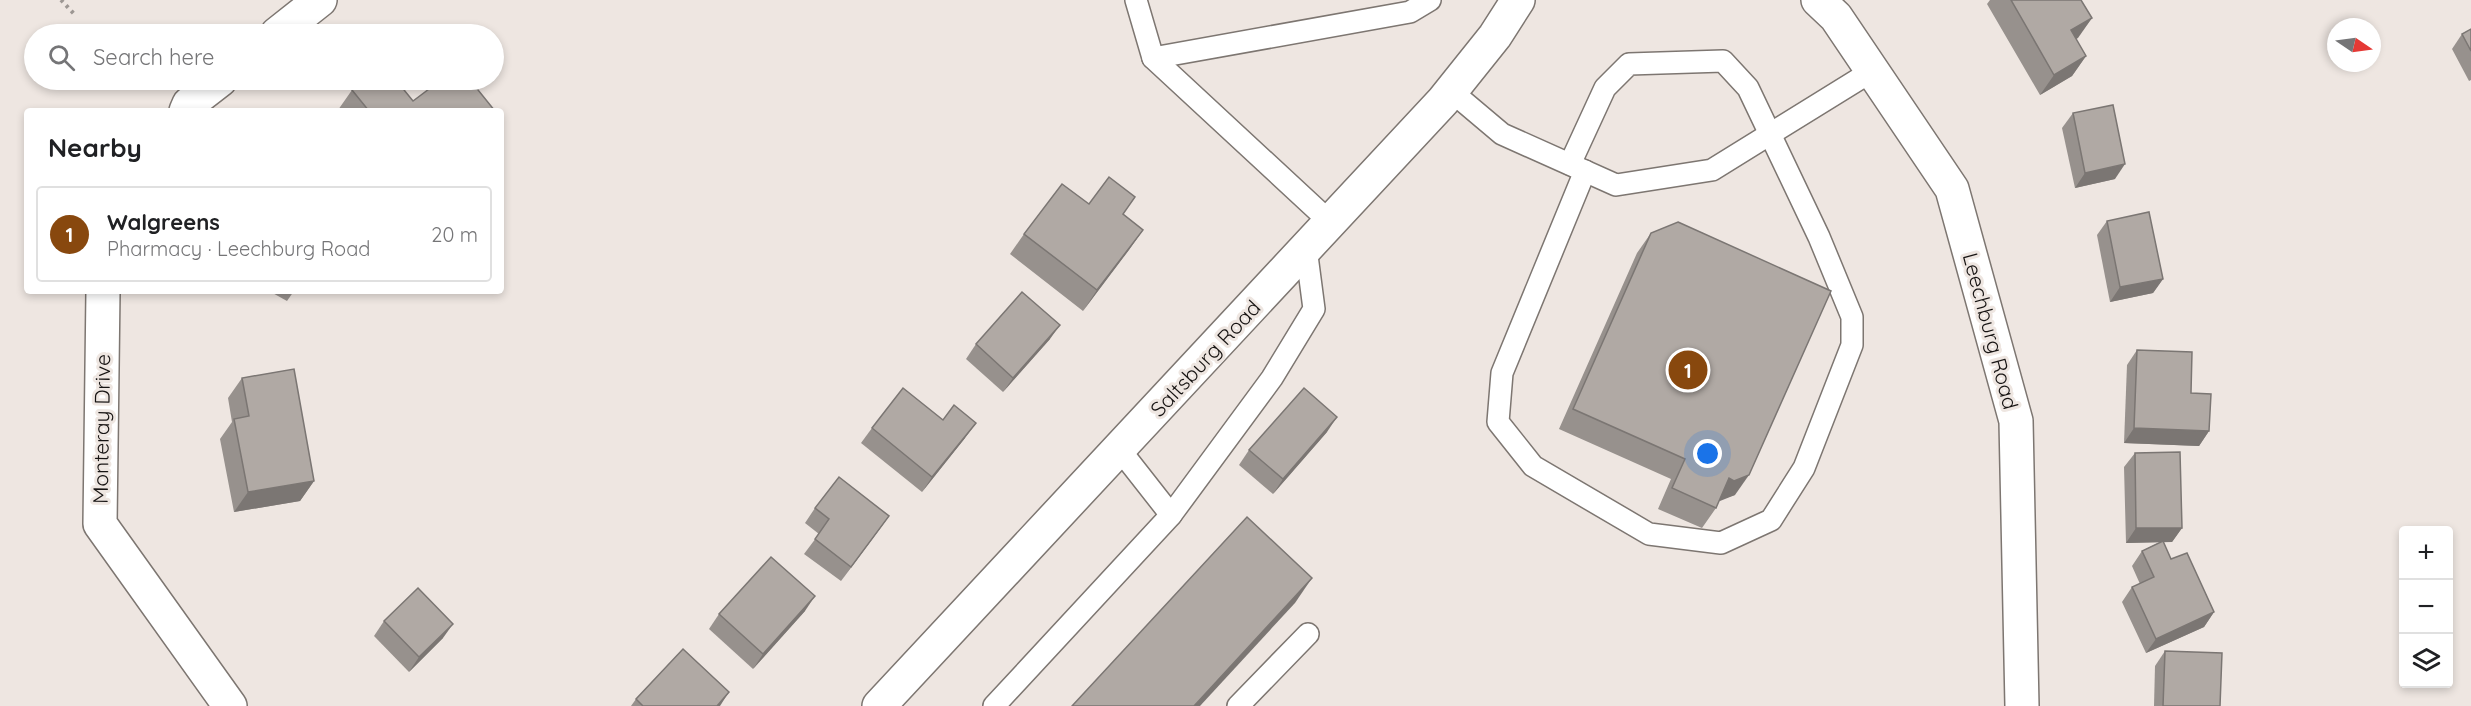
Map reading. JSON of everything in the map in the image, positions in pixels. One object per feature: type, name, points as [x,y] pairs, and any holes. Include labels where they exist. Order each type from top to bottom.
[{"type":"street","points":[[290,24],[320,0]]},
{"type":"street","name":"Saltsburg Road","points":[[879,706],[1120,450],[1451,91],[1495,36],[1518,0]]},
{"type":"street","name":"Leechburg Road","points":[[1818,0],[1836,17],[1952,189],[2016,421],[2022,706]]},
{"type":"street","points":[[187,108],[189,104],[207,90]]},
{"type":"street","name":"Monteray Drive","points":[[103,294],[100,524],[230,706]]},
{"type":"lane","points":[[1136,0],[1153,58],[1330,222]]},
{"type":"lane","points":[[1153,58],[1410,12],[1430,0]]},
{"type":"lane","points":[[1723,61],[1748,88],[1770,134],[1819,237],[1852,316],[1852,345],[1804,468],[1771,520],[1721,543],[1649,534],[1533,466],[1498,422],[1502,373],[1605,88],[1629,64],[1723,61]]},
{"type":"lane","points":[[1451,91],[1502,134],[1616,184],[1712,170],[1872,71]]},
{"type":"lane","points":[[994,706],[1171,515],[1272,378],[1314,309],[1306,248]]},
{"type":"lane","points":[[1120,450],[1171,515]]},
{"type":"lane","points":[[1238,706],[1308,634]]},
{"type":"path","points":[[61,0],[76,16]]},
{"type":"building","points":[[2011,0],[2081,0],[2092,18],[2071,30],[2086,56],[2054,75]]},
{"type":"building","points":[[2471,29],[2471,51],[2462,34]]},
{"type":"building","points":[[352,90],[404,90],[413,101],[428,90],[478,90],[493,108],[367,108]]},
{"type":"building","points":[[2113,105],[2125,164],[2085,173],[2073,113]]},
{"type":"building","points":[[1109,177],[1135,197],[1123,214],[1143,230],[1097,290],[1024,234],[1062,184],[1089,204]]},
{"type":"building","points":[[2149,212],[2163,279],[2120,287],[2107,221]]},
{"type":"building","points":[[1678,222],[1831,291],[1749,475],[1734,481],[1729,478],[1716,508],[1672,488],[1685,459],[1573,409],[1651,233]]},
{"type":"building","points":[[1022,292],[1060,325],[1013,378],[976,344]]},
{"type":"building","points":[[2137,350],[2192,352],[2191,393],[2211,394],[2209,431],[2134,428]]},
{"type":"building","points":[[294,369],[314,481],[248,492],[234,419],[249,416],[242,378]]},
{"type":"building","points":[[903,388],[943,420],[954,405],[976,423],[932,477],[872,428]]},
{"type":"building","points":[[1304,388],[1337,417],[1283,479],[1249,450]]},
{"type":"building","points":[[2180,452],[2182,528],[2136,528],[2135,453]]},
{"type":"building","points":[[839,477],[889,516],[851,567],[815,539],[829,519],[815,508]]},
{"type":"building","points":[[1247,517],[1312,578],[1194,706],[1072,706]]},
{"type":"building","points":[[2163,541],[2171,559],[2187,553],[2214,612],[2156,639],[2132,587],[2154,577],[2142,551]]},
{"type":"building","points":[[771,557],[815,596],[763,654],[719,614]]},
{"type":"building","points":[[418,588],[453,624],[419,657],[384,621]]},
{"type":"building","points":[[683,649],[729,692],[717,706],[643,706],[636,699]]},
{"type":"building","points":[[2165,651],[2222,653],[2220,706],[2163,706]]},
{"type":"place","name":"Walgreens","points":[[1688,370]]}]
